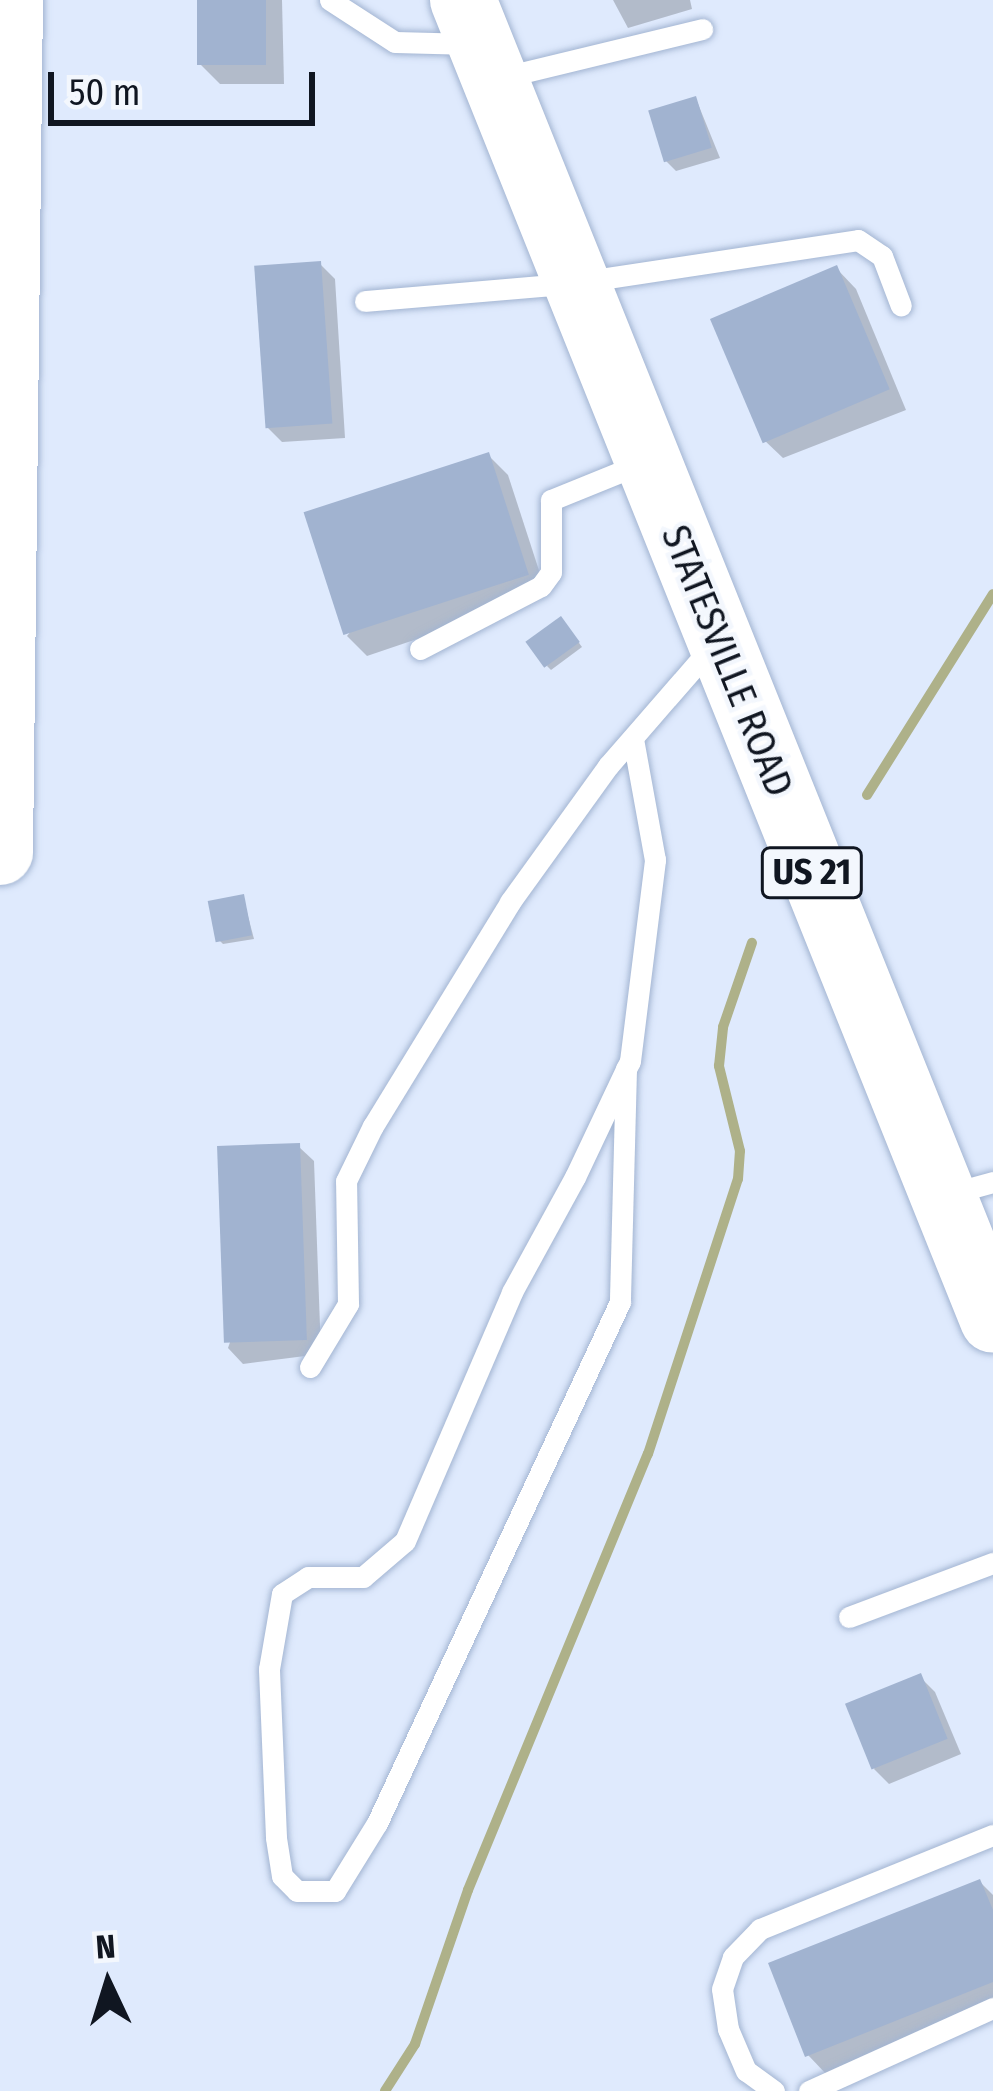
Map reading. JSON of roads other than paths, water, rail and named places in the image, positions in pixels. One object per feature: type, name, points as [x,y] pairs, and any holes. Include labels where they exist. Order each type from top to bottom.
[{"type":"main road","points":[[0,852],[10,0]]},
{"type":"main road","name":"STATESVILLE ROAD","points":[[478,41],[718,639],[968,1189],[993,1320]]},
{"type":"lane","points":[[330,0],[395,42],[702,29]]},
{"type":"lane","points":[[365,301],[574,283],[859,240],[882,256],[901,306]]},
{"type":"lane","points":[[419,649],[541,586],[551,572],[551,500],[646,462]]},
{"type":"lane","points":[[310,1366],[340,1328],[348,1304],[346,1181],[373,1126],[510,902],[634,739],[718,639]]},
{"type":"lane","points":[[626,1069],[512,1292],[405,1541],[363,1577],[308,1577],[282,1594],[268,1669],[282,1876],[297,1891],[335,1891],[377,1823],[485,1604],[620,1303],[626,1069],[649,954],[655,860],[634,739]]},
{"type":"lane","points":[[849,1617],[993,1563]]},
{"type":"lane","points":[[774,2091],[746,2071],[728,2030],[722,1989],[733,1958],[760,1929],[993,1835]]},
{"type":"lane","points":[[808,2091],[993,2008]]},
{"type":"waterway","points":[[867,795],[993,594]]},
{"type":"waterway","points":[[385,2091],[415,2044],[468,1890],[648,1454],[738,1179],[740,1151],[719,1066],[723,1027],[752,943]]}]
